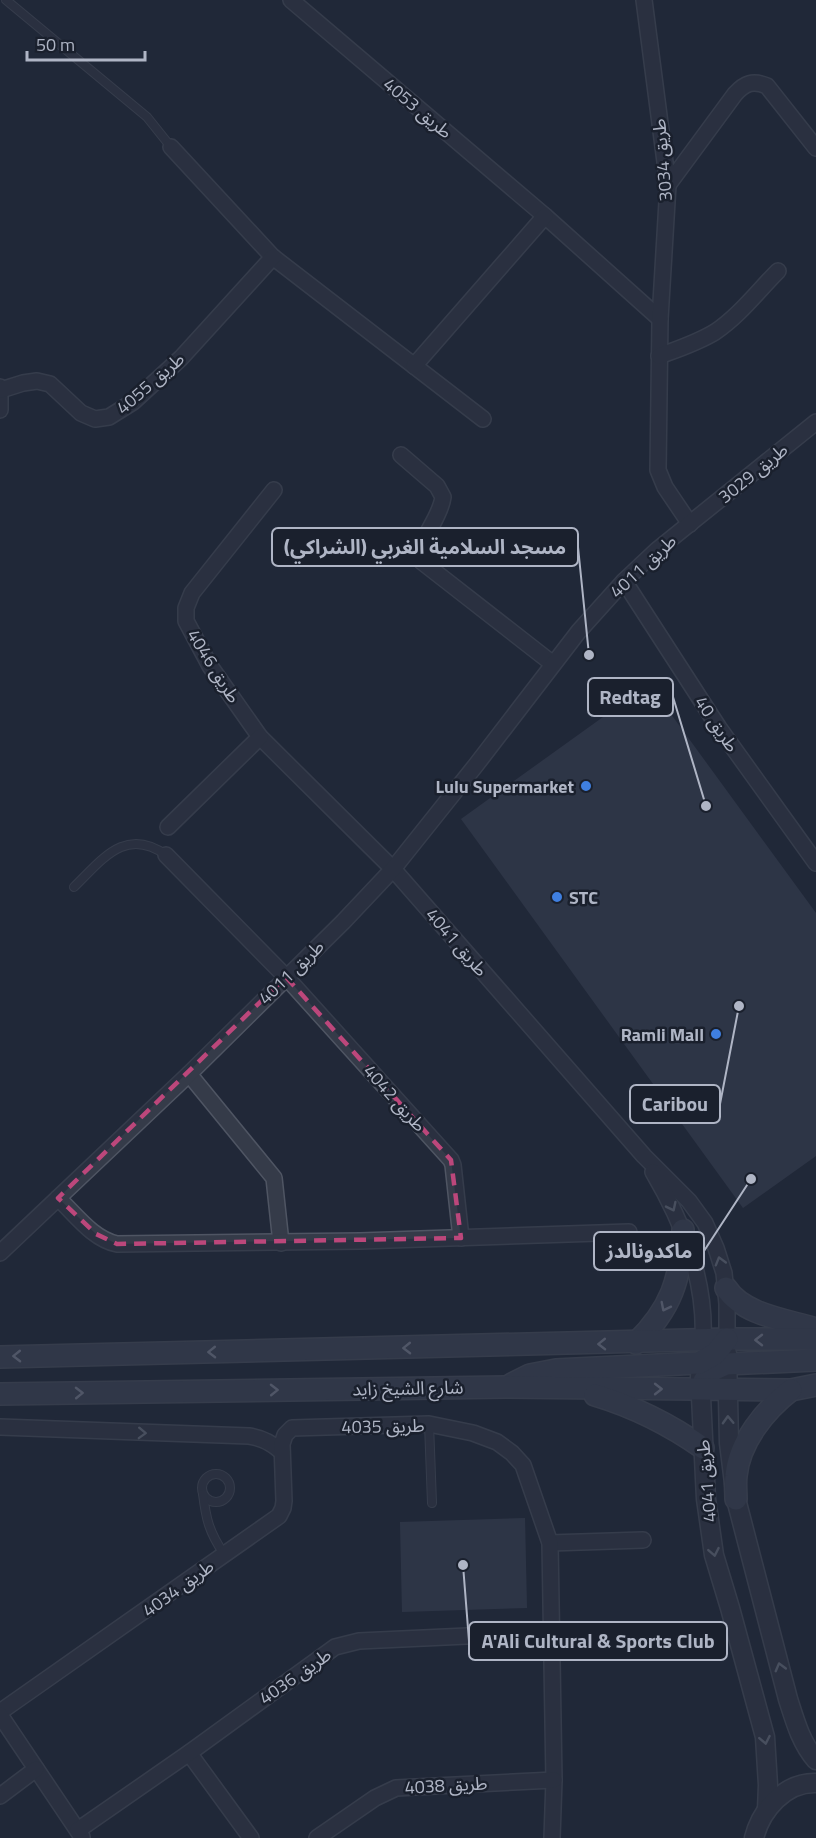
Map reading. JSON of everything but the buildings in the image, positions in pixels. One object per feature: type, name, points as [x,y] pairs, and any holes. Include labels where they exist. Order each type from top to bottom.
[{"type":"main road","points":[[636,1343],[663,1313],[670,1296],[680,1265],[682,1230]]},
{"type":"main road","points":[[726,1288],[737,1301],[750,1307],[816,1329]]},
{"type":"main road","points":[[0,1356],[703,1340],[816,1340]]},
{"type":"main road","points":[[506,1387],[530,1375],[556,1370],[699,1363],[715,1354],[727,1340]]},
{"type":"main road","points":[[700,1389],[707,1376],[719,1366],[726,1364],[816,1360]]},
{"type":"main road","name":"شارع الشيخ زايد","points":[[0,1394],[506,1387],[790,1390],[816,1385]]},
{"type":"main road","points":[[568,1388],[635,1409],[673,1427],[703,1448]]},
{"type":"main road","points":[[736,1499],[735,1474],[745,1447],[756,1425],[766,1412],[790,1390]]},
{"type":"street","name":"طريق 4053","points":[[291,0],[545,216],[660,319]]},
{"type":"street","name":"طريق 3034","points":[[645,2],[668,185],[660,319],[658,470],[665,487],[690,524]]},
{"type":"street","points":[[668,185],[735,94],[749,82],[759,82],[767,86],[816,148]]},
{"type":"street","points":[[171,147],[273,257],[483,419]]},
{"type":"street","points":[[414,366],[545,216]]},
{"type":"street","name":"طريق 4055","points":[[0,388],[37,381],[50,384],[81,413],[94,418],[110,417],[134,402],[181,358],[273,257]]},
{"type":"street","points":[[659,356],[697,342],[717,331],[778,271]]},
{"type":"street","points":[[0,388],[0,410]]},
{"type":"street","name":"طريق 3029","points":[[690,524],[816,422]]},
{"type":"street","points":[[401,455],[437,486],[443,497],[441,509],[425,536],[420,550],[421,561],[553,664]]},
{"type":"street","name":"طريق 4046","points":[[260,737],[210,666],[186,621],[186,608],[192,593],[274,490]]},
{"type":"street","name":"طريق 4011","points":[[0,1254],[189,1074],[343,922],[393,869],[579,631],[624,581],[657,550],[690,524]]},
{"type":"street","name":"طريق 40","points":[[624,581],[719,728],[816,863]]},
{"type":"street","points":[[168,827],[260,737]]},
{"type":"street","name":"طريق 4041","points":[[260,737],[393,869],[644,1156],[689,1201],[705,1223],[716,1248],[726,1288],[729,1443],[736,1499],[788,1700],[809,1752],[816,1760]]},
{"type":"street","name":"طريق 4042","points":[[166,855],[286,977],[451,1160],[461,1238]]},
{"type":"street","points":[[189,1074],[274,1178],[281,1243]]},
{"type":"street","name":"طريق 4041","points":[[644,1156],[674,1210],[698,1278],[703,1305],[703,1340],[699,1363],[706,1499],[714,1556],[765,1737],[767,1810]]},
{"type":"street","points":[[58,1198],[102,1239],[117,1244],[281,1243],[629,1232]]},
{"type":"street","name":"طريق 4035","points":[[292,1428],[429,1424],[473,1433],[497,1442],[524,1466],[550,1544],[554,1780],[552,1838]]},
{"type":"street","points":[[0,1427],[249,1436],[259,1437],[282,1452]]},
{"type":"street","name":"طريق 4034","points":[[0,1713],[279,1516],[284,1501],[282,1439],[292,1428]]},
{"type":"street","points":[[550,1544],[643,1540]]},
{"type":"street","name":"طريق 4036","points":[[80,1834],[326,1652],[345,1643],[551,1632]]},
{"type":"street","points":[[0,1713],[80,1834]]},
{"type":"street","points":[[189,1753],[251,1838]]},
{"type":"street","points":[[0,1796],[36,1769]]},
{"type":"street","name":"طريق 4038","points":[[317,1838],[375,1798],[396,1788],[554,1780]]},
{"type":"street","points":[[753,1837],[776,1798],[792,1788],[807,1783],[816,1783]]},
{"type":"lane","points":[[6,0],[147,117],[171,147]]},
{"type":"lane","points":[[74,887],[112,850],[123,846],[146,845],[166,855]]},
{"type":"lane","points":[[429,1424],[432,1503]]},
{"type":"lane","points":[[202,1492],[208,1525],[224,1554]]},
{"type":"highlighted area","points":[[286,977],[451,1160],[461,1238],[117,1244],[96,1234],[58,1198]]},
{"type":"place","name":"مسجد السلامية الغربي (الشراكي)","points":[[589,655]]},
{"type":"place","name":"Lulu Supermarket","points":[[586,786]]},
{"type":"place","name":"Redtag","points":[[706,806]]},
{"type":"place","name":"STC","points":[[557,897]]},
{"type":"place","name":"Caribou","points":[[739,1006]]},
{"type":"place","name":"Ramli Mall","points":[[716,1034]]},
{"type":"place","name":"ماكدونالدز","points":[[751,1179]]},
{"type":"place","name":"A'Ali Cultural & Sports Club","points":[[463,1565]]}]
